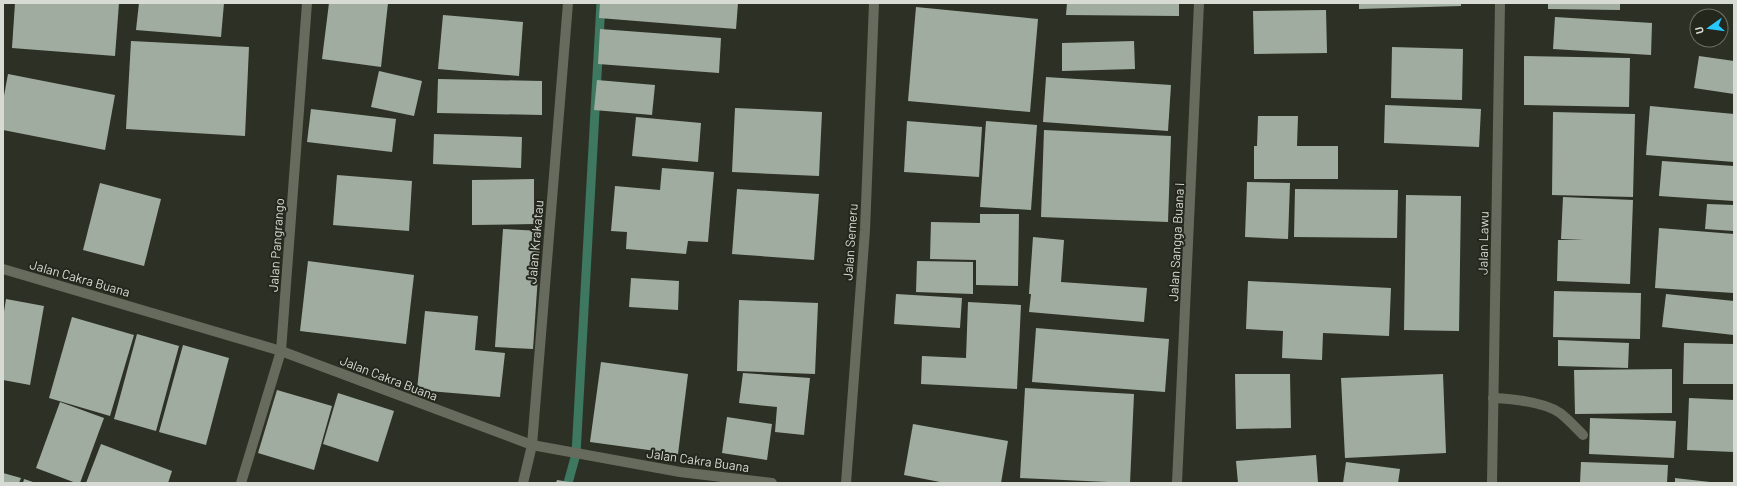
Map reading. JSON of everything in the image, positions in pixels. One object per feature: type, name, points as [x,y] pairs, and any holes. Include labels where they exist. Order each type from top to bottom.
[{"type":"street","name":"Jalan Pangrango","points":[[241,483],[281,351],[306,3]]},
{"type":"street","name":"Jalan Krakatau","points":[[523,483],[532,445],[568,3]]},
{"type":"street","name":"Jalan Semeru","points":[[846,483],[865,230],[874,3]]},
{"type":"street","name":"Jalan Sangga Buana I","points":[[1177,483],[1199,3]]},
{"type":"street","name":"Jalan Lawu","points":[[1492,483],[1500,3]]},
{"type":"street","name":"Jalan Cakra Buana","points":[[3,269],[281,351],[532,445],[680,472],[772,483]]},
{"type":"street","points":[[1493,398],[1511,399],[1548,408],[1560,413],[1583,435]]},
{"type":"building","points":[[15,3],[119,3],[115,56],[12,48]]},
{"type":"building","points":[[139,3],[224,3],[221,37],[136,30]]},
{"type":"building","points":[[329,3],[388,3],[381,67],[322,59]]},
{"type":"building","points":[[600,3],[738,3],[736,29],[599,18]]},
{"type":"building","points":[[1067,3],[1179,3],[1179,16],[1066,15]]},
{"type":"building","points":[[1359,3],[1461,3],[1461,6],[1359,9]]},
{"type":"building","points":[[1548,3],[1620,3],[1620,10],[1548,9]]},
{"type":"building","points":[[916,7],[1038,19],[1030,112],[908,101]]},
{"type":"building","points":[[1326,10],[1327,53],[1254,54],[1253,11]]},
{"type":"building","points":[[443,15],[523,22],[519,76],[438,69]]},
{"type":"building","points":[[1555,17],[1652,23],[1651,55],[1553,49]]},
{"type":"building","points":[[600,29],[721,38],[719,73],[598,64]]},
{"type":"building","points":[[131,41],[249,47],[245,136],[126,129]]},
{"type":"building","points":[[1134,41],[1135,69],[1062,71],[1062,43]]},
{"type":"building","points":[[1392,47],[1463,49],[1462,100],[1391,98]]},
{"type":"building","points":[[1524,56],[1630,58],[1629,107],[1524,105]]},
{"type":"building","points":[[1699,56],[1734,61],[1734,94],[1694,88]]},
{"type":"building","points":[[379,71],[422,81],[414,116],[371,107]]},
{"type":"building","points":[[8,74],[115,95],[105,150],[3,130],[3,101]]},
{"type":"building","points":[[1046,77],[1171,85],[1168,131],[1043,122]]},
{"type":"building","points":[[438,79],[542,81],[542,115],[437,113]]},
{"type":"building","points":[[597,80],[655,85],[652,115],[594,110]]},
{"type":"building","points":[[1385,105],[1481,109],[1479,147],[1384,143]]},
{"type":"building","points":[[1650,106],[1734,114],[1734,162],[1646,155]]},
{"type":"building","points":[[735,108],[822,112],[819,176],[732,172]]},
{"type":"building","points":[[311,109],[396,119],[392,152],[307,142]]},
{"type":"building","points":[[1553,112],[1635,114],[1633,197],[1552,195]]},
{"type":"building","points":[[1258,116],[1298,116],[1297,146],[1338,146],[1338,179],[1254,179],[1254,146],[1257,146]]},
{"type":"building","points":[[636,117],[701,123],[698,162],[632,156]]},
{"type":"building","points":[[907,121],[982,127],[979,177],[904,172]]},
{"type":"building","points":[[986,121],[1037,125],[1031,210],[980,207]]},
{"type":"building","points":[[1044,130],[1171,136],[1168,222],[1041,217]]},
{"type":"building","points":[[434,134],[522,137],[521,168],[433,164]]},
{"type":"building","points":[[1662,161],[1734,166],[1734,201],[1659,196]]},
{"type":"building","points":[[662,168],[714,172],[708,242],[688,241],[686,254],[626,249],[627,232],[611,231],[615,186],[660,190]]},
{"type":"building","points":[[337,175],[412,181],[409,231],[333,225]]},
{"type":"building","points":[[534,179],[534,224],[472,225],[472,180]]},
{"type":"building","points":[[1247,182],[1290,183],[1288,239],[1245,237]]},
{"type":"building","points":[[100,183],[161,199],[144,266],[83,250]]},
{"type":"building","points":[[737,189],[819,194],[814,260],[732,254]]},
{"type":"building","points":[[1295,189],[1398,190],[1397,238],[1294,237]]},
{"type":"building","points":[[1406,195],[1461,196],[1459,331],[1404,330]]},
{"type":"building","points":[[1563,197],[1633,200],[1630,284],[1557,281],[1558,240],[1584,240],[1561,239]]},
{"type":"building","points":[[1707,204],[1734,205],[1734,231],[1705,229]]},
{"type":"building","points":[[980,214],[1019,214],[1018,286],[976,285],[976,260],[930,259],[931,222],[980,223]]},
{"type":"building","points":[[1659,228],[1734,234],[1734,293],[1655,288]]},
{"type":"building","points":[[503,229],[541,231],[533,349],[495,347]]},
{"type":"building","points":[[1033,237],[1064,240],[1061,282],[1147,288],[1144,322],[1029,312]]},
{"type":"building","points":[[308,261],[414,275],[406,344],[300,331]]},
{"type":"building","points":[[917,261],[973,262],[973,294],[916,292]]},
{"type":"building","points":[[631,278],[679,281],[678,310],[629,307]]},
{"type":"building","points":[[1248,281],[1391,288],[1389,336],[1323,333],[1322,360],[1282,358],[1283,331],[1246,329]]},
{"type":"building","points":[[1554,291],[1641,293],[1640,339],[1553,337]]},
{"type":"building","points":[[896,294],[962,298],[960,328],[894,324]]},
{"type":"building","points":[[1666,294],[1734,301],[1734,335],[1662,327]]},
{"type":"building","points":[[6,299],[44,306],[30,385],[3,380],[3,318]]},
{"type":"building","points":[[739,300],[818,303],[815,374],[737,371]]},
{"type":"building","points":[[968,302],[1021,305],[1017,389],[921,384],[922,356],[966,358]]},
{"type":"building","points":[[425,311],[478,316],[475,350],[505,353],[500,397],[417,390]]},
{"type":"building","points":[[72,317],[134,335],[110,416],[49,398]]},
{"type":"building","points":[[1036,328],[1169,339],[1165,392],[1032,382]]},
{"type":"building","points":[[137,334],[179,346],[156,431],[114,419]]},
{"type":"building","points":[[1558,340],[1629,343],[1628,368],[1558,366]]},
{"type":"building","points":[[1684,343],[1734,344],[1734,384],[1683,384]]},
{"type":"building","points":[[183,345],[229,358],[206,445],[159,432]]},
{"type":"building","points":[[601,362],[688,374],[678,454],[590,442]]},
{"type":"building","points":[[1672,369],[1672,413],[1575,414],[1574,370]]},
{"type":"building","points":[[743,373],[810,378],[804,435],[775,432],[777,407],[739,403]]},
{"type":"building","points":[[1235,374],[1290,374],[1291,428],[1236,429]]},
{"type":"building","points":[[1443,374],[1446,453],[1345,458],[1341,378]]},
{"type":"building","points":[[1025,388],[1134,394],[1130,483],[1020,478]]},
{"type":"building","points":[[277,390],[332,406],[314,470],[258,453]]},
{"type":"building","points":[[338,393],[394,411],[378,462],[323,444]]},
{"type":"building","points":[[1689,398],[1734,400],[1734,452],[1687,450]]},
{"type":"building","points":[[60,402],[104,418],[80,483],[76,483],[36,468]]},
{"type":"building","points":[[727,417],[772,424],[767,460],[722,453]]},
{"type":"building","points":[[1590,418],[1676,421],[1674,458],[1589,454]]},
{"type":"building","points":[[913,424],[1008,441],[1001,483],[945,483],[904,475]]},
{"type":"building","points":[[101,444],[172,471],[168,483],[86,483]]},
{"type":"building","points":[[1316,455],[1318,483],[1238,483],[1236,461]]},
{"type":"building","points":[[1346,462],[1400,469],[1398,483],[1343,483]]},
{"type":"building","points":[[1581,462],[1668,465],[1667,483],[1580,483]]},
{"type":"building","points":[[3,473],[21,478],[19,483],[3,483]]},
{"type":"building","points":[[1675,478],[1710,482],[1710,483],[1675,483]]},
{"type":"building","points":[[24,479],[36,483],[23,483]]},
{"type":"building","points":[[557,480],[570,482],[570,483],[556,483]]},
{"type":"waterway","points":[[568,483],[576,454],[601,3]]}]
